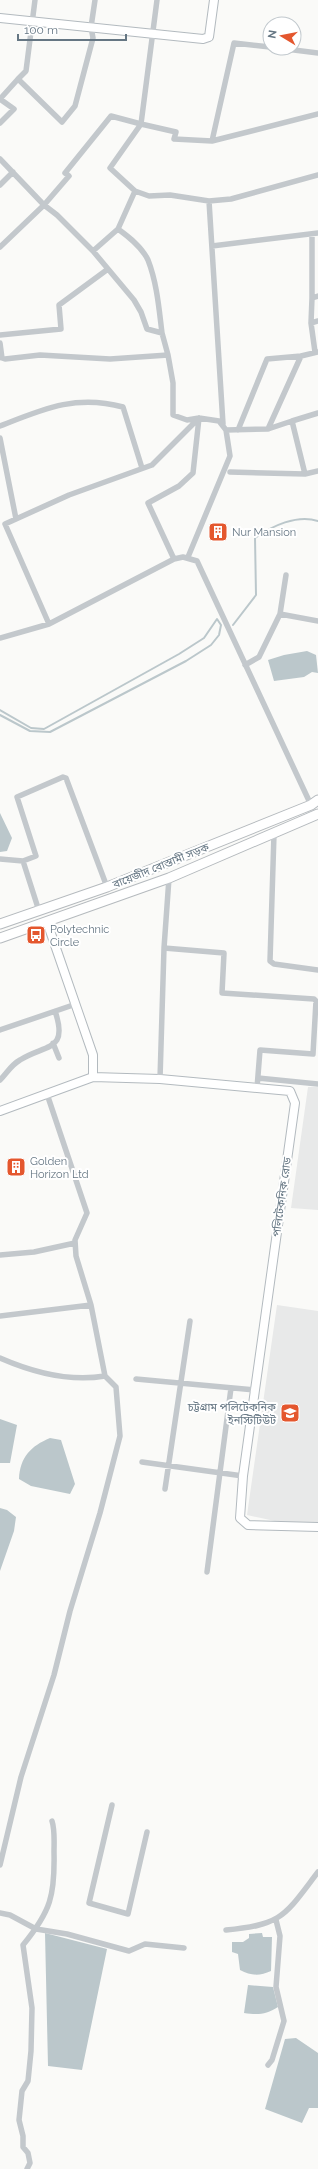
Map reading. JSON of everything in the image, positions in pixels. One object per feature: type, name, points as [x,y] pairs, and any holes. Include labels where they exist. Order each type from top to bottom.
[{"type":"main road","points":[[0,18],[203,39],[209,37],[214,0]]},
{"type":"main road","name":"বায়েজীদ বোস্তামী সড়ক","points":[[0,924],[107,887],[315,803]]},
{"type":"main road","name":"বায়েজীদ বোস্তামী সড়ক","points":[[0,938],[169,878],[318,814]]},
{"type":"main road","points":[[47,922],[93,1055],[93,1077]]},
{"type":"main road","name":"পলিটেকনিক রোড","points":[[0,1111],[93,1077],[160,1079],[290,1091],[295,1103],[243,1476],[240,1518],[248,1525],[318,1527]]},
{"type":"street","points":[[0,123],[14,109],[0,99],[26,71],[31,22],[35,0]]},
{"type":"street","points":[[18,79],[62,122],[75,106],[77,99],[91,44],[91,28],[96,0]]},
{"type":"street","points":[[157,0],[141,124],[110,168],[135,191],[149,196],[170,195],[209,201],[231,199],[318,175]]},
{"type":"street","points":[[212,141],[234,43],[262,46]]},
{"type":"street","points":[[302,51],[318,53]]},
{"type":"street","points":[[0,247],[44,205],[70,176],[65,173],[111,116],[176,132],[174,139],[212,141],[318,114]]},
{"type":"street","points":[[0,159],[44,205],[57,215],[93,251],[134,300],[142,312],[147,329],[162,333]]},
{"type":"street","points":[[0,185],[13,172]]},
{"type":"street","points":[[93,251],[118,228],[135,191]]},
{"type":"street","points":[[188,557],[230,456],[224,427],[209,201]]},
{"type":"street","points":[[118,228],[133,241],[147,259],[156,290],[162,333],[173,383],[173,415],[187,420],[199,418],[219,420],[224,427],[238,430],[268,429],[318,413]]},
{"type":"street","points":[[212,246],[315,233],[311,323],[317,352],[301,356],[268,359],[238,430]]},
{"type":"street","points":[[0,335],[61,329],[59,305],[108,269]]},
{"type":"street","points":[[312,298],[318,296]]},
{"type":"street","points":[[311,323],[318,321]]},
{"type":"street","points":[[0,343],[2,358],[5,359],[40,355],[110,359],[168,355]]},
{"type":"street","points":[[268,429],[301,356]]},
{"type":"street","points":[[0,426],[40,410],[72,402],[119,406],[124,410],[142,468]]},
{"type":"street","points":[[49,624],[3,525],[69,495],[152,465],[199,418]]},
{"type":"street","points":[[174,559],[148,503],[179,486],[193,473],[199,418]]},
{"type":"street","points":[[292,421],[305,474]]},
{"type":"street","points":[[0,438],[16,519]]},
{"type":"street","points":[[230,472],[305,474],[318,471]]},
{"type":"street","points":[[0,638],[49,624],[174,559],[188,557],[197,562],[245,665],[315,803]]},
{"type":"street","points":[[245,665],[259,657],[280,614],[286,575]]},
{"type":"street","points":[[280,614],[318,621]]},
{"type":"street","points":[[0,859],[24,861],[36,856],[17,797],[65,778],[107,887]]},
{"type":"street","points":[[274,834],[270,961],[274,964],[318,970]]},
{"type":"street","points":[[24,861],[39,911]]},
{"type":"street","points":[[160,1079],[164,948],[169,878]]},
{"type":"street","points":[[164,948],[224,953],[222,993],[315,1000],[313,1054],[260,1050],[257,1088]]},
{"type":"street","points":[[0,1030],[76,1004]]},
{"type":"street","points":[[0,1080],[11,1066],[22,1058],[50,1047],[58,1038],[60,1027],[55,1011]]},
{"type":"street","points":[[54,1043],[59,1058]]},
{"type":"street","points":[[258,1078],[318,1084]]},
{"type":"street","points":[[0,1865],[21,1777],[54,1675],[70,1611],[100,1513],[120,1436],[116,1387],[105,1376],[91,1305],[76,1256],[74,1240],[87,1213],[47,1094]]},
{"type":"street","points":[[0,1255],[34,1252],[75,1243]]},
{"type":"street","points":[[0,1316],[91,1305]]},
{"type":"street","points":[[165,1489],[190,1321]]},
{"type":"street","points":[[0,1358],[34,1370],[66,1377],[105,1376]]},
{"type":"street","points":[[136,1379],[182,1382],[255,1390]]},
{"type":"street","points":[[207,1572],[231,1388]]},
{"type":"street","points":[[142,1462],[168,1467],[243,1476]]},
{"type":"street","points":[[112,1805],[89,1902],[128,1914],[147,1832]]},
{"type":"street","points":[[27,2169],[30,2163],[28,2153],[23,2147],[23,2136],[19,2120],[22,2091],[28,2081],[31,2051],[32,2008],[23,1945],[36,1929],[53,1893],[55,1871],[52,1821]]},
{"type":"street","points":[[226,1930],[253,1928],[276,1920],[291,1907],[318,1872]]},
{"type":"street","points":[[0,1913],[10,1915],[36,1929],[66,1934],[129,1951],[145,1944],[184,1948]]},
{"type":"street","points":[[268,2065],[272,2060],[284,2021],[276,1987],[280,1936],[276,1920]]},
{"type":"shaded area","points":[[307,651],[316,655],[318,673],[312,672],[304,677],[274,681],[268,660],[284,655]]},
{"type":"shaded area","points":[[0,813],[12,838],[7,851],[0,852]]},
{"type":"shaded area","points":[[308,1087],[318,1087],[318,1210],[291,1208]]},
{"type":"shaded area","name":"চট্টগ্রাম পলিটেকনিক ইনস্টিটিউট","points":[[277,1305],[318,1311],[318,1523],[284,1523],[247,1515]]},
{"type":"shaded area","points":[[0,1419],[17,1425],[10,1463],[0,1463]]},
{"type":"shaded area","points":[[50,1438],[61,1440],[75,1484],[70,1494],[31,1486],[19,1479],[24,1458],[37,1445]]},
{"type":"shaded area","points":[[0,1508],[7,1510],[16,1517],[14,1531],[0,1571]]},
{"type":"shaded area","points":[[45,1933],[107,1949],[82,2070],[48,2066]]},
{"type":"shaded area","points":[[262,1933],[263,1937],[272,1937],[271,1971],[256,1975],[240,1970],[238,1954],[232,1952],[232,1942],[243,1942],[249,1938],[249,1934]]},
{"type":"shaded area","points":[[248,1985],[273,1987],[278,2007],[261,2014],[244,2013]]},
{"type":"shaded area","points":[[296,2038],[318,2053],[318,2108],[309,2108],[302,2123],[265,2109],[285,2039]]},
{"type":"waterway","points":[[233,625],[256,595],[255,538],[269,529],[285,522],[302,519],[318,521]]},
{"type":"waterway","points":[[0,710],[31,728],[44,729],[179,654],[204,638],[217,619],[221,625],[219,635],[211,645],[186,661],[50,732],[30,731],[0,715]]},
{"type":"place","name":"Nur Mansion","points":[[218,532]]},
{"type":"place","name":"Polytechnic Circle","points":[[36,935]]},
{"type":"place","name":"Golden Horizon Ltd","points":[[16,1167]]},
{"type":"place","name":"চট্টগ্রাম পলিটেকনিক ইনস্টিটিউট","points":[[290,1413]]}]
